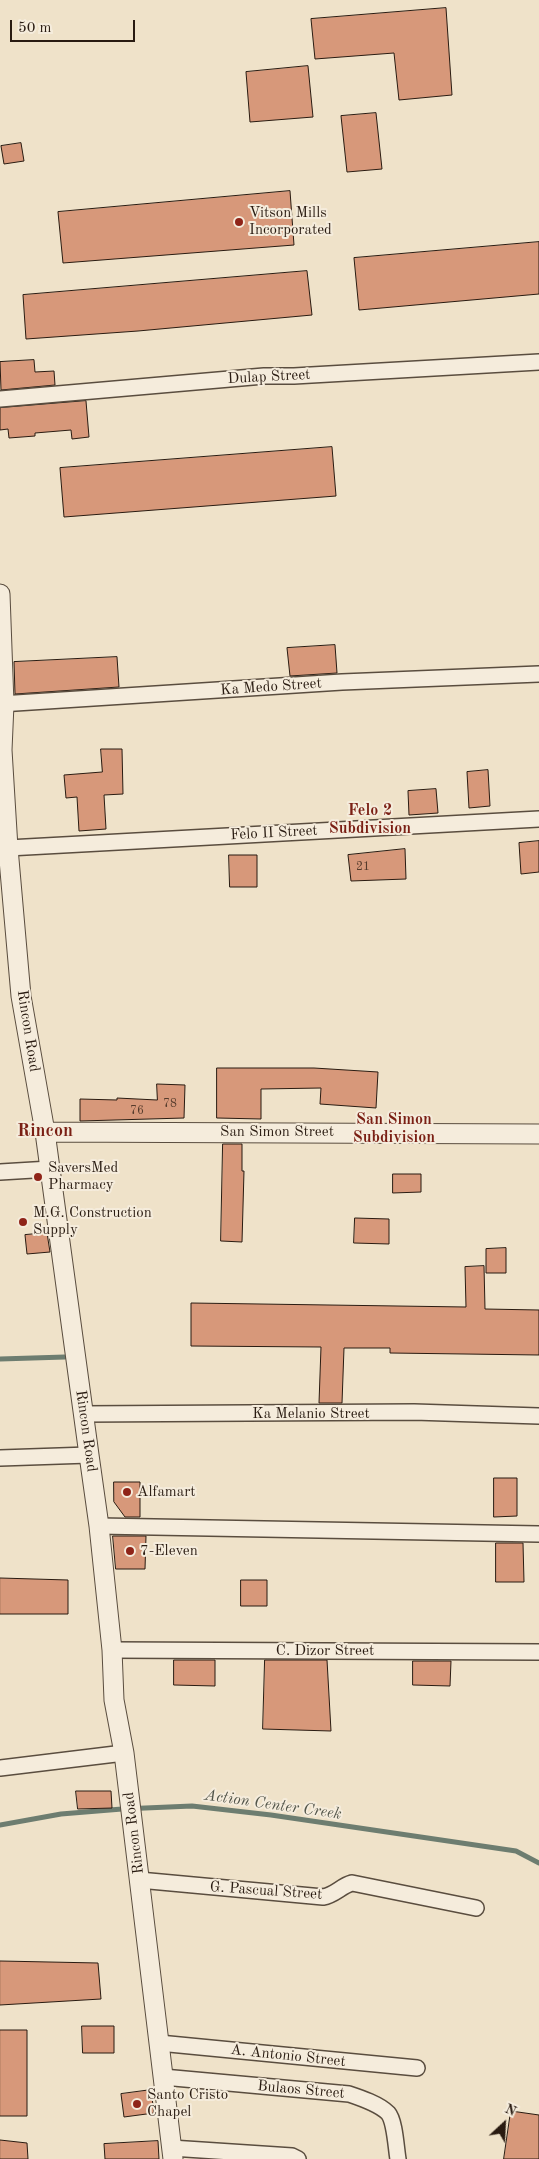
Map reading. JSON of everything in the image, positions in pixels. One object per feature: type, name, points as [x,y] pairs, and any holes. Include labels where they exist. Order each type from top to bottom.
[{"type":"street","name":"Dulap Street","points":[[0,399],[264,376],[304,376],[539,362]]},
{"type":"street","name":"Rincon Road","points":[[0,594],[2,750],[8,848],[21,996],[45,1132],[99,1526],[112,1650],[114,1700],[124,1753],[172,2153]]},
{"type":"street","name":"Ka Medo Street","points":[[2,704],[342,682],[539,674]]},
{"type":"street","name":"Felo II Street","points":[[8,848],[539,819]]},
{"type":"street","name":"San Simon Street","points":[[45,1132],[539,1134]]},
{"type":"street","points":[[0,1172],[50,1169]]},
{"type":"street","name":"Ka Melanio Street","points":[[83,1414],[414,1412],[539,1416]]},
{"type":"street","points":[[0,1458],[89,1455]]},
{"type":"street","points":[[99,1526],[539,1534]]},
{"type":"street","name":"C. Dizor Street","points":[[112,1650],[539,1652]]},
{"type":"street","points":[[0,1768],[124,1753]]},
{"type":"street","name":"G. Pascual Street","points":[[139,1880],[323,1897],[330,1896],[352,1883],[476,1908]]},
{"type":"street","name":"A. Antonio Street","points":[[159,2043],[417,2068]]},
{"type":"street","name":"Bulaos Street","points":[[163,2077],[350,2094],[362,2098],[388,2114],[392,2121],[398,2159]]},
{"type":"street","points":[[172,2153],[292,2156],[298,2159]]},
{"type":"building","points":[[446,8],[452,95],[399,100],[394,53],[315,59],[311,19]]},
{"type":"building","points":[[308,66],[313,117],[250,122],[246,72]]},
{"type":"building","points":[[376,113],[382,169],[347,172],[341,116]]},
{"type":"building","points":[[21,143],[24,161],[4,164],[1,146]]},
{"type":"building","points":[[290,191],[294,245],[63,263],[58,212]]},
{"type":"building","points":[[539,242],[539,294],[359,310],[354,258]]},
{"type":"building","points":[[307,271],[312,315],[26,339],[23,295]]},
{"type":"building","points":[[34,360],[35,372],[54,371],[55,385],[1,390],[0,362]]},
{"type":"building","points":[[86,401],[89,437],[72,439],[71,430],[35,433],[35,436],[9,438],[8,429],[0,430],[0,408]]},
{"type":"building","points":[[332,447],[336,496],[64,517],[60,468]]},
{"type":"building","points":[[335,645],[337,673],[290,676],[287,648]]},
{"type":"building","points":[[117,657],[119,687],[15,694],[14,662]]},
{"type":"building","points":[[101,749],[122,749],[123,794],[104,795],[106,829],[79,831],[77,797],[66,798],[64,775],[102,772]]},
{"type":"building","points":[[488,770],[490,806],[469,808],[467,772]]},
{"type":"building","points":[[436,789],[438,813],[409,815],[408,791]]},
{"type":"building","points":[[539,841],[539,872],[521,874],[519,843]]},
{"type":"building","points":[[405,849],[406,879],[351,881],[348,855]]},
{"type":"building","points":[[229,855],[257,855],[257,887],[230,887]]},
{"type":"building","points":[[217,1068],[314,1068],[378,1072],[376,1108],[320,1104],[321,1088],[261,1089],[261,1119],[217,1118]]},
{"type":"building","points":[[157,1084],[185,1085],[184,1118],[80,1121],[80,1099],[157,1100]]},
{"type":"building","points":[[223,1144],[242,1144],[242,1171],[244,1171],[242,1242],[221,1241]]},
{"type":"building","points":[[393,1174],[421,1174],[421,1192],[393,1193]]},
{"type":"building","points":[[355,1218],[389,1219],[389,1244],[354,1243]]},
{"type":"building","points":[[47,1233],[50,1252],[27,1254],[25,1235]]},
{"type":"building","points":[[506,1248],[506,1273],[486,1273],[486,1249]]},
{"type":"building","points":[[484,1266],[485,1309],[539,1310],[539,1355],[390,1353],[390,1348],[344,1348],[342,1403],[319,1403],[321,1347],[191,1346],[191,1303],[466,1307],[465,1267]]},
{"type":"building","points":[[494,1478],[517,1478],[517,1516],[494,1517]]},
{"type":"building","name":"Alfamart","points":[[114,1482],[140,1482],[140,1517],[125,1517],[114,1502]]},
{"type":"building","name":"7-Eleven","points":[[113,1536],[146,1536],[145,1569],[116,1569]]},
{"type":"building","points":[[496,1543],[523,1543],[524,1582],[496,1582]]},
{"type":"building","points":[[0,1578],[68,1580],[68,1614],[0,1614]]},
{"type":"building","points":[[241,1580],[267,1580],[267,1606],[241,1606]]},
{"type":"building","points":[[174,1660],[215,1660],[215,1686],[174,1685]]},
{"type":"building","points":[[265,1660],[327,1660],[331,1731],[263,1729]]},
{"type":"building","points":[[413,1661],[451,1661],[450,1686],[413,1685]]},
{"type":"building","points":[[76,1791],[111,1791],[112,1808],[78,1809]]},
{"type":"building","points":[[0,1961],[98,1963],[101,1999],[0,2005]]},
{"type":"building","points":[[82,2026],[114,2026],[114,2053],[83,2053]]},
{"type":"building","points":[[0,2030],[27,2030],[27,2116],[0,2116]]},
{"type":"building","name":"Santo Cristo Chapel","points":[[151,2090],[154,2113],[124,2117],[121,2094]]},
{"type":"building","points":[[511,2111],[539,2115],[539,2159],[504,2159]]},
{"type":"building","points":[[0,2140],[27,2143],[28,2159],[0,2159]]},
{"type":"building","points":[[158,2141],[159,2159],[105,2159],[104,2144]]},
{"type":"waterway","points":[[0,1359],[65,1357]]},
{"type":"waterway","name":"Action Center Creek","points":[[0,1825],[61,1814],[192,1806],[271,1815],[516,1851],[539,1863]]},
{"type":"place","name":"Vitson Mills Incorporated","points":[[239,222]]},
{"type":"place","name":"SaversMed Pharmacy","points":[[38,1177]]},
{"type":"place","name":"M.G. Construction Supply","points":[[23,1222]]},
{"type":"place","name":"Alfamart","points":[[127,1492]]},
{"type":"place","name":"7-Eleven","points":[[130,1551]]},
{"type":"place","name":"Santo Cristo Chapel","points":[[137,2104]]},
{"type":"district","name":"Felo 2 Subdivision","points":[[370,820]]},
{"type":"district","name":"San Simon Subdivision","points":[[394,1129]]},
{"type":"district","name":"Rincon","points":[[45,1131]]}]
